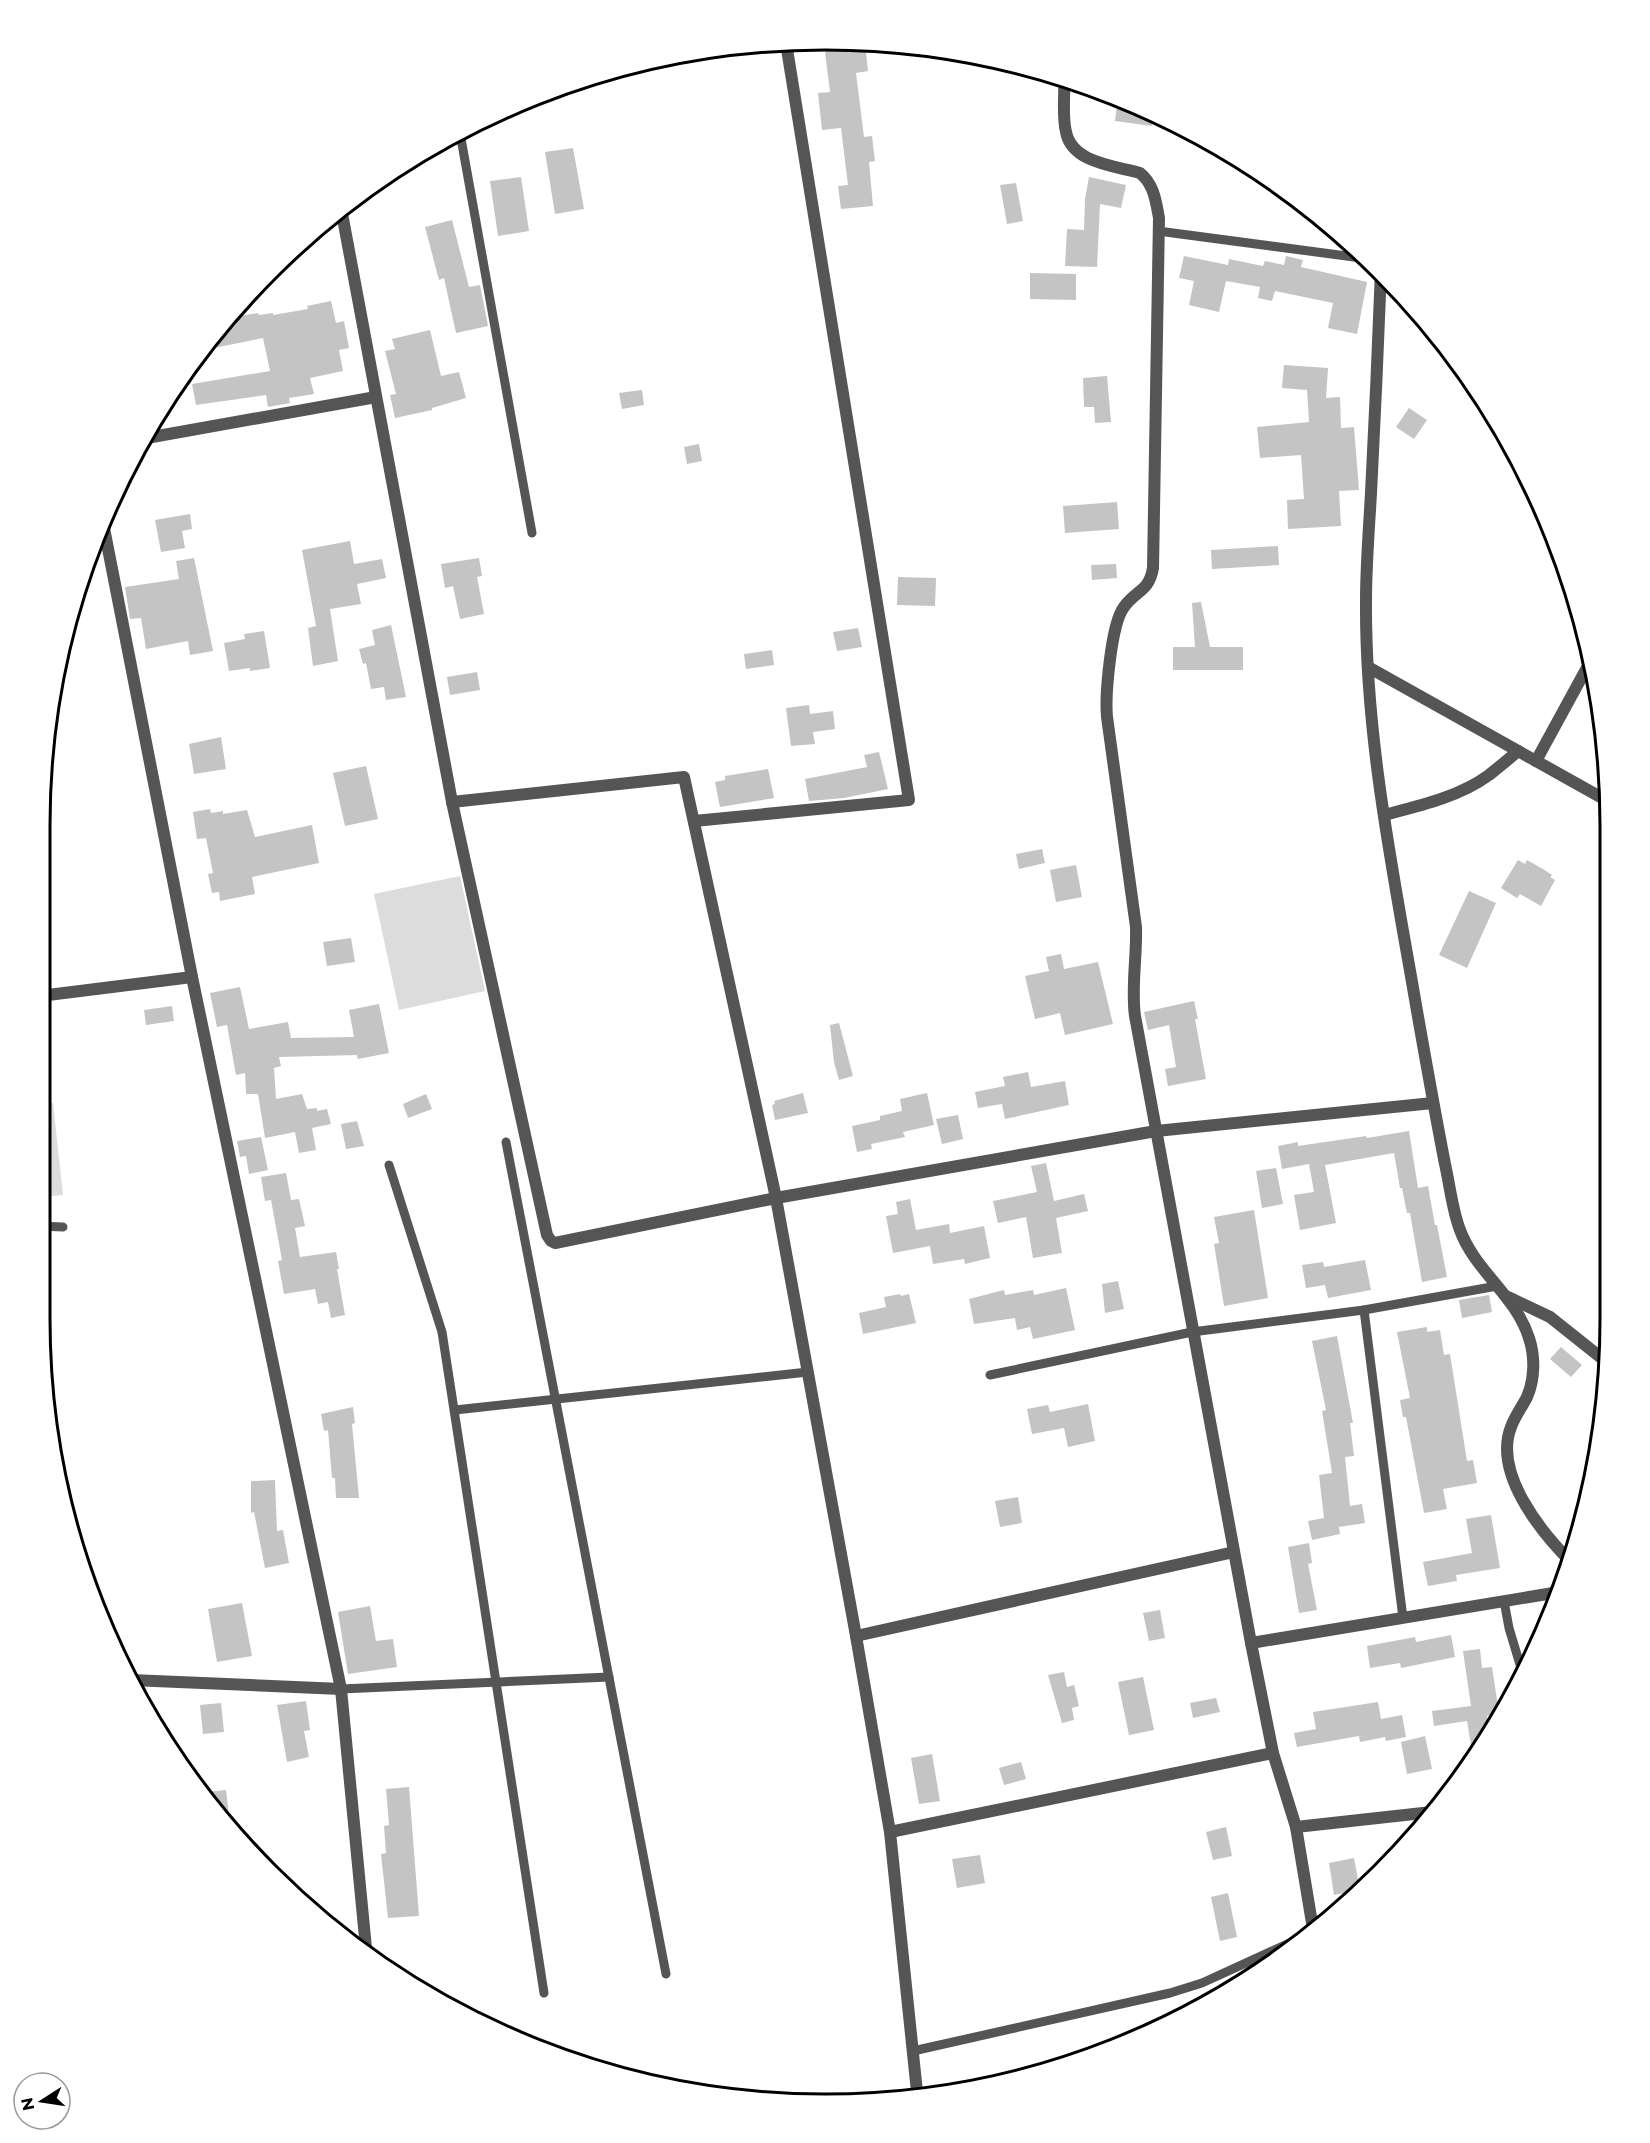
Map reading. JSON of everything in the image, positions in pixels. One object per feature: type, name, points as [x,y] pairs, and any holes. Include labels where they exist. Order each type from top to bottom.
[{"type":"street","points":[[694,821],[909,800],[787,51]]},
{"type":"street","points":[[1064,88],[1065,130],[1071,146],[1080,155],[1140,173],[1150,185],[1156,204],[1158,231],[1152,579],[1123,608],[1120,616],[1110,658],[1106,704],[1136,927],[1134,1007],[1251,1643],[1273,1753],[1296,1827],[1312,1921]]},
{"type":"street","points":[[343,218],[452,802],[547,1234],[551,1241],[555,1243],[776,1198],[1156,1131],[1433,1103]]},
{"type":"street","points":[[1381,286],[1366,602],[1368,667],[1384,815],[1433,1103],[1460,1231],[1475,1260],[1521,1318],[1530,1339],[1533,1380],[1510,1430],[1507,1447],[1509,1463],[1523,1502],[1563,1554]]},
{"type":"street","points":[[153,437],[376,397]]},
{"type":"street","points":[[106,537],[192,977],[341,1689],[365,1942]]},
{"type":"street","points":[[1368,667],[1599,797]]},
{"type":"street","points":[[1536,761],[1585,671]]},
{"type":"street","points":[[1384,815],[1428,803],[1464,789],[1488,776],[1518,751]]},
{"type":"street","points":[[452,802],[684,777],[776,1198],[856,1636],[890,1832],[917,2088]]},
{"type":"street","points":[[50,995],[192,977]]},
{"type":"street","points":[[1506,1297],[1550,1317],[1599,1356]]},
{"type":"street","points":[[856,1636],[1234,1552]]},
{"type":"street","points":[[1251,1643],[1549,1594]]},
{"type":"street","points":[[139,1680],[341,1689]]},
{"type":"street","points":[[890,1832],[1273,1753]]},
{"type":"street","points":[[1296,1827],[1421,1813]]},
{"type":"lane","points":[[461,140],[532,533]]},
{"type":"lane","points":[[1158,231],[1353,258]]},
{"type":"lane","points":[[506,1142],[666,1974]]},
{"type":"lane","points":[[389,1165],[442,1332],[544,1993]]},
{"type":"lane","points":[[50,1226],[63,1227]]},
{"type":"lane","points":[[990,1375],[1192,1332],[1364,1310],[1497,1286]]},
{"type":"lane","points":[[1364,1310],[1403,1618]]},
{"type":"lane","points":[[455,1410],[808,1372]]},
{"type":"lane","points":[[1504,1601],[1520,1664]]},
{"type":"lane","points":[[341,1689],[609,1677]]},
{"type":"lane","points":[[913,2051],[1170,1993],[1202,1983],[1273,1951]]},
{"type":"shaded area","points":[[460,876],[485,991],[399,1010],[374,894]]},
{"type":"shaded area","points":[[50,1103],[53,1103],[63,1195],[50,1196]]},
{"type":"building","points":[[825,50],[866,51],[868,71],[856,73],[864,137],[872,136],[875,161],[869,162],[873,206],[841,209],[838,186],[848,185],[841,128],[822,130],[818,93],[830,92]]},
{"type":"building","points":[[1117,107],[1153,122],[1152,126],[1115,121]]},
{"type":"building","points":[[573,148],[584,209],[555,214],[545,152]]},
{"type":"building","points":[[521,177],[529,231],[498,236],[490,181]]},
{"type":"building","points":[[1089,177],[1126,185],[1121,208],[1100,204],[1097,267],[1065,266],[1067,229],[1084,230],[1085,199]]},
{"type":"building","points":[[1016,183],[1023,221],[1007,224],[1000,185]]},
{"type":"building","points":[[452,220],[469,287],[480,285],[488,326],[456,333],[444,278],[439,280],[425,227]]},
{"type":"building","points":[[1184,256],[1228,265],[1229,259],[1263,266],[1265,261],[1284,265],[1286,256],[1303,260],[1301,267],[1367,282],[1357,334],[1328,328],[1333,303],[1275,291],[1272,301],[1258,298],[1260,287],[1226,281],[1219,312],[1189,305],[1194,281],[1179,278]]},
{"type":"building","points":[[1030,273],[1076,274],[1076,300],[1030,299]]},
{"type":"building","points":[[331,301],[336,323],[344,321],[349,348],[339,350],[343,371],[310,378],[314,394],[289,398],[290,403],[268,407],[266,395],[196,405],[192,384],[270,371],[263,338],[214,348],[240,316],[258,313],[259,315],[273,313],[273,315],[308,309],[307,306]]},
{"type":"building","points":[[430,330],[441,376],[459,372],[466,398],[432,408],[432,410],[395,418],[390,395],[396,394],[385,351],[395,349],[392,339]]},
{"type":"building","points":[[1284,365],[1328,368],[1326,398],[1340,397],[1341,428],[1354,427],[1359,490],[1339,491],[1341,526],[1288,529],[1287,500],[1304,499],[1301,455],[1260,458],[1257,427],[1309,422],[1307,390],[1282,388]]},
{"type":"building","points":[[1107,376],[1111,422],[1095,423],[1094,407],[1084,407],[1083,378]]},
{"type":"building","points":[[642,390],[644,405],[622,409],[619,393]]},
{"type":"building","points":[[1409,408],[1427,420],[1414,439],[1396,427]]},
{"type":"building","points":[[699,444],[702,461],[687,464],[684,447]]},
{"type":"building","points":[[1117,502],[1119,529],[1065,533],[1063,506]]},
{"type":"building","points":[[190,514],[192,529],[182,531],[185,548],[161,552],[155,520]]},
{"type":"building","points":[[350,541],[354,564],[382,559],[386,578],[357,584],[361,604],[330,609],[338,661],[313,666],[308,628],[316,626],[302,550]]},
{"type":"building","points":[[1278,546],[1279,565],[1212,569],[1211,550]]},
{"type":"building","points":[[194,558],[213,651],[190,655],[188,641],[146,649],[141,618],[130,619],[125,587],[179,579],[176,561]]},
{"type":"building","points":[[479,558],[482,576],[477,577],[484,614],[460,619],[453,586],[445,588],[441,564]]},
{"type":"building","points":[[1116,564],[1117,578],[1092,580],[1091,565]]},
{"type":"building","points":[[898,577],[936,578],[935,606],[897,605]]},
{"type":"building","points":[[1201,602],[1210,647],[1243,647],[1243,670],[1173,670],[1173,647],[1195,647],[1192,603]]},
{"type":"building","points":[[391,625],[406,697],[386,700],[384,687],[371,689],[366,663],[363,664],[359,649],[375,645],[372,630]]},
{"type":"building","points":[[858,628],[862,647],[837,651],[833,632]]},
{"type":"building","points":[[264,631],[270,668],[229,671],[224,643],[245,639],[244,634]]},
{"type":"building","points":[[772,650],[774,665],[746,669],[744,654]]},
{"type":"building","points":[[477,672],[480,690],[450,695],[447,677]]},
{"type":"building","points":[[809,705],[810,714],[833,711],[835,729],[813,732],[815,744],[791,746],[786,708]]},
{"type":"building","points":[[221,737],[226,769],[194,774],[189,744]]},
{"type":"building","points":[[879,752],[888,789],[844,798],[809,801],[805,779],[867,767],[864,755]]},
{"type":"building","points":[[366,766],[378,819],[345,826],[333,773]]},
{"type":"building","points":[[768,769],[774,798],[720,807],[715,782],[725,780],[725,776]]},
{"type":"building","points":[[210,809],[211,813],[223,811],[223,814],[247,810],[255,837],[312,825],[319,863],[252,877],[255,894],[220,901],[219,892],[212,893],[208,874],[213,873],[206,838],[197,839],[193,812]]},
{"type":"building","points":[[1042,849],[1045,863],[1019,869],[1016,854]]},
{"type":"building","points":[[1518,860],[1525,864],[1527,860],[1552,875],[1550,877],[1555,880],[1541,906],[1520,894],[1517,898],[1501,888]]},
{"type":"building","points":[[1076,865],[1082,897],[1056,902],[1050,870]]},
{"type":"building","points":[[1469,891],[1496,903],[1467,968],[1439,955]]},
{"type":"building","points":[[351,938],[355,962],[327,966],[323,942]]},
{"type":"building","points":[[1061,954],[1064,969],[1098,962],[1113,1024],[1065,1035],[1060,1013],[1035,1019],[1025,976],[1049,971],[1046,957]]},
{"type":"building","points":[[240,987],[249,1029],[288,1022],[291,1038],[354,1037],[349,1010],[379,1004],[389,1053],[358,1059],[357,1055],[279,1057],[281,1066],[274,1068],[276,1099],[302,1094],[307,1109],[317,1108],[317,1111],[327,1109],[331,1124],[312,1128],[316,1150],[299,1153],[295,1132],[265,1138],[258,1094],[246,1094],[245,1073],[236,1075],[227,1025],[217,1027],[210,993]]},
{"type":"building","points":[[1194,1001],[1206,1079],[1168,1086],[1165,1069],[1176,1067],[1169,1025],[1148,1030],[1144,1012]]},
{"type":"building","points":[[172,1006],[174,1021],[146,1025],[144,1010]]},
{"type":"building","points":[[839,1023],[853,1076],[839,1080],[834,1062],[830,1025]]},
{"type":"building","points":[[1028,1072],[1031,1087],[1065,1081],[1069,1105],[1005,1119],[1002,1104],[978,1108],[975,1092],[1005,1086],[1003,1077]]},
{"type":"building","points":[[803,1093],[808,1113],[775,1120],[772,1105],[775,1104],[774,1101]]},
{"type":"building","points":[[927,1093],[934,1125],[903,1132],[905,1137],[871,1144],[872,1149],[857,1152],[852,1126],[880,1120],[880,1116],[902,1111],[900,1099]]},
{"type":"building","points":[[426,1094],[432,1109],[408,1118],[403,1104]]},
{"type":"building","points":[[958,1115],[963,1139],[942,1144],[936,1119]]},
{"type":"building","points":[[357,1121],[364,1146],[346,1149],[341,1124]]},
{"type":"building","points":[[1409,1131],[1418,1188],[1428,1186],[1447,1277],[1422,1282],[1410,1213],[1407,1213],[1402,1188],[1400,1188],[1394,1153],[1325,1165],[1336,1223],[1300,1230],[1294,1195],[1314,1192],[1309,1164],[1282,1169],[1278,1146],[1298,1142],[1298,1146]]},
{"type":"building","points":[[261,1137],[268,1170],[249,1174],[246,1156],[240,1157],[237,1141]]},
{"type":"building","points":[[1046,1163],[1054,1201],[1084,1194],[1088,1211],[1056,1218],[1062,1253],[1033,1258],[1026,1217],[998,1223],[993,1201],[1037,1192],[1031,1166]]},
{"type":"building","points":[[1276,1168],[1283,1204],[1262,1208],[1256,1171]]},
{"type":"building","points":[[286,1173],[291,1200],[299,1199],[305,1226],[295,1228],[300,1257],[336,1252],[345,1315],[331,1318],[328,1302],[318,1304],[315,1289],[284,1294],[278,1261],[282,1260],[271,1200],[265,1201],[261,1177]]},
{"type":"building","points":[[910,1199],[916,1230],[949,1224],[950,1233],[984,1226],[990,1258],[965,1264],[964,1259],[933,1264],[930,1246],[893,1253],[886,1216],[898,1214],[896,1202]]},
{"type":"building","points":[[1254,1210],[1268,1298],[1224,1306],[1214,1244],[1219,1243],[1214,1217]]},
{"type":"building","points":[[1365,1260],[1371,1290],[1328,1298],[1325,1285],[1306,1288],[1302,1265],[1323,1262],[1324,1267]]},
{"type":"building","points":[[1118,1281],[1124,1309],[1105,1313],[1102,1284]]},
{"type":"building","points":[[1066,1288],[1075,1330],[1033,1339],[1030,1327],[1017,1330],[1015,1318],[974,1324],[969,1299],[1004,1290],[1005,1295],[1033,1290],[1034,1295]]},
{"type":"building","points":[[900,1294],[901,1296],[909,1294],[916,1323],[863,1334],[859,1313],[886,1307],[884,1297]]},
{"type":"building","points":[[1489,1295],[1492,1312],[1462,1318],[1459,1300]]},
{"type":"building","points":[[1427,1327],[1427,1332],[1440,1330],[1444,1355],[1450,1354],[1467,1461],[1473,1460],[1477,1483],[1443,1489],[1447,1509],[1424,1513],[1406,1417],[1403,1417],[1400,1400],[1410,1398],[1397,1332]]},
{"type":"building","points":[[1337,1336],[1353,1423],[1350,1423],[1354,1456],[1345,1457],[1350,1506],[1362,1504],[1365,1523],[1339,1527],[1340,1534],[1312,1540],[1308,1521],[1324,1518],[1319,1475],[1332,1473],[1322,1411],[1326,1410],[1312,1341]]},
{"type":"building","points":[[1561,1347],[1582,1365],[1571,1377],[1550,1359]]},
{"type":"building","points":[[1088,1404],[1095,1441],[1068,1447],[1064,1428],[1032,1434],[1027,1409],[1048,1405],[1050,1412]]},
{"type":"building","points":[[353,1407],[355,1423],[352,1424],[359,1498],[336,1498],[328,1430],[324,1431],[321,1414]]},
{"type":"building","points":[[275,1480],[277,1531],[283,1530],[289,1563],[265,1568],[254,1512],[251,1513],[251,1481]]},
{"type":"building","points":[[1018,1497],[1022,1523],[1000,1527],[995,1501]]},
{"type":"building","points":[[1491,1515],[1500,1568],[1456,1575],[1457,1581],[1428,1586],[1423,1562],[1472,1553],[1466,1519]]},
{"type":"building","points":[[1309,1543],[1312,1563],[1308,1564],[1317,1610],[1299,1613],[1288,1547]]},
{"type":"building","points":[[242,1603],[252,1656],[217,1662],[208,1609]]},
{"type":"building","points":[[370,1606],[376,1641],[393,1639],[397,1667],[348,1674],[338,1612]]},
{"type":"building","points":[[1160,1610],[1165,1638],[1149,1641],[1143,1613]]},
{"type":"building","points":[[1451,1635],[1455,1657],[1401,1668],[1400,1663],[1370,1668],[1367,1646],[1415,1637],[1416,1642]]},
{"type":"building","points":[[1480,1649],[1482,1668],[1492,1667],[1498,1705],[1491,1715],[1487,1716],[1488,1721],[1473,1745],[1467,1721],[1434,1726],[1432,1711],[1471,1706],[1463,1651]]},
{"type":"building","points":[[1064,1672],[1067,1687],[1074,1685],[1079,1706],[1072,1708],[1074,1720],[1062,1723],[1048,1675]]},
{"type":"building","points":[[1143,1677],[1154,1730],[1129,1735],[1118,1682]]},
{"type":"building","points":[[1216,1698],[1220,1712],[1193,1718],[1190,1703]]},
{"type":"building","points":[[306,1701],[310,1730],[304,1731],[309,1757],[287,1762],[277,1705]]},
{"type":"building","points":[[1378,1702],[1381,1719],[1402,1715],[1406,1737],[1386,1741],[1385,1737],[1360,1742],[1359,1736],[1297,1747],[1294,1733],[1316,1729],[1313,1712]]},
{"type":"building","points":[[221,1703],[224,1732],[203,1734],[200,1705]]},
{"type":"building","points":[[1425,1736],[1432,1769],[1407,1774],[1401,1742]]},
{"type":"building","points":[[932,1754],[940,1801],[919,1804],[911,1758]]},
{"type":"building","points":[[1021,1762],[1026,1779],[1004,1785],[999,1768]]},
{"type":"building","points":[[409,1787],[419,1916],[388,1918],[381,1854],[386,1853],[384,1826],[389,1825],[386,1789]]},
{"type":"building","points":[[226,1790],[229,1813],[211,1792]]},
{"type":"building","points":[[1226,1827],[1232,1856],[1213,1860],[1206,1832]]},
{"type":"building","points":[[980,1855],[985,1883],[957,1888],[952,1859]]},
{"type":"building","points":[[1354,1858],[1358,1880],[1344,1893],[1334,1895],[1329,1863]]},
{"type":"building","points":[[1228,1893],[1237,1937],[1220,1941],[1211,1897]]}]
